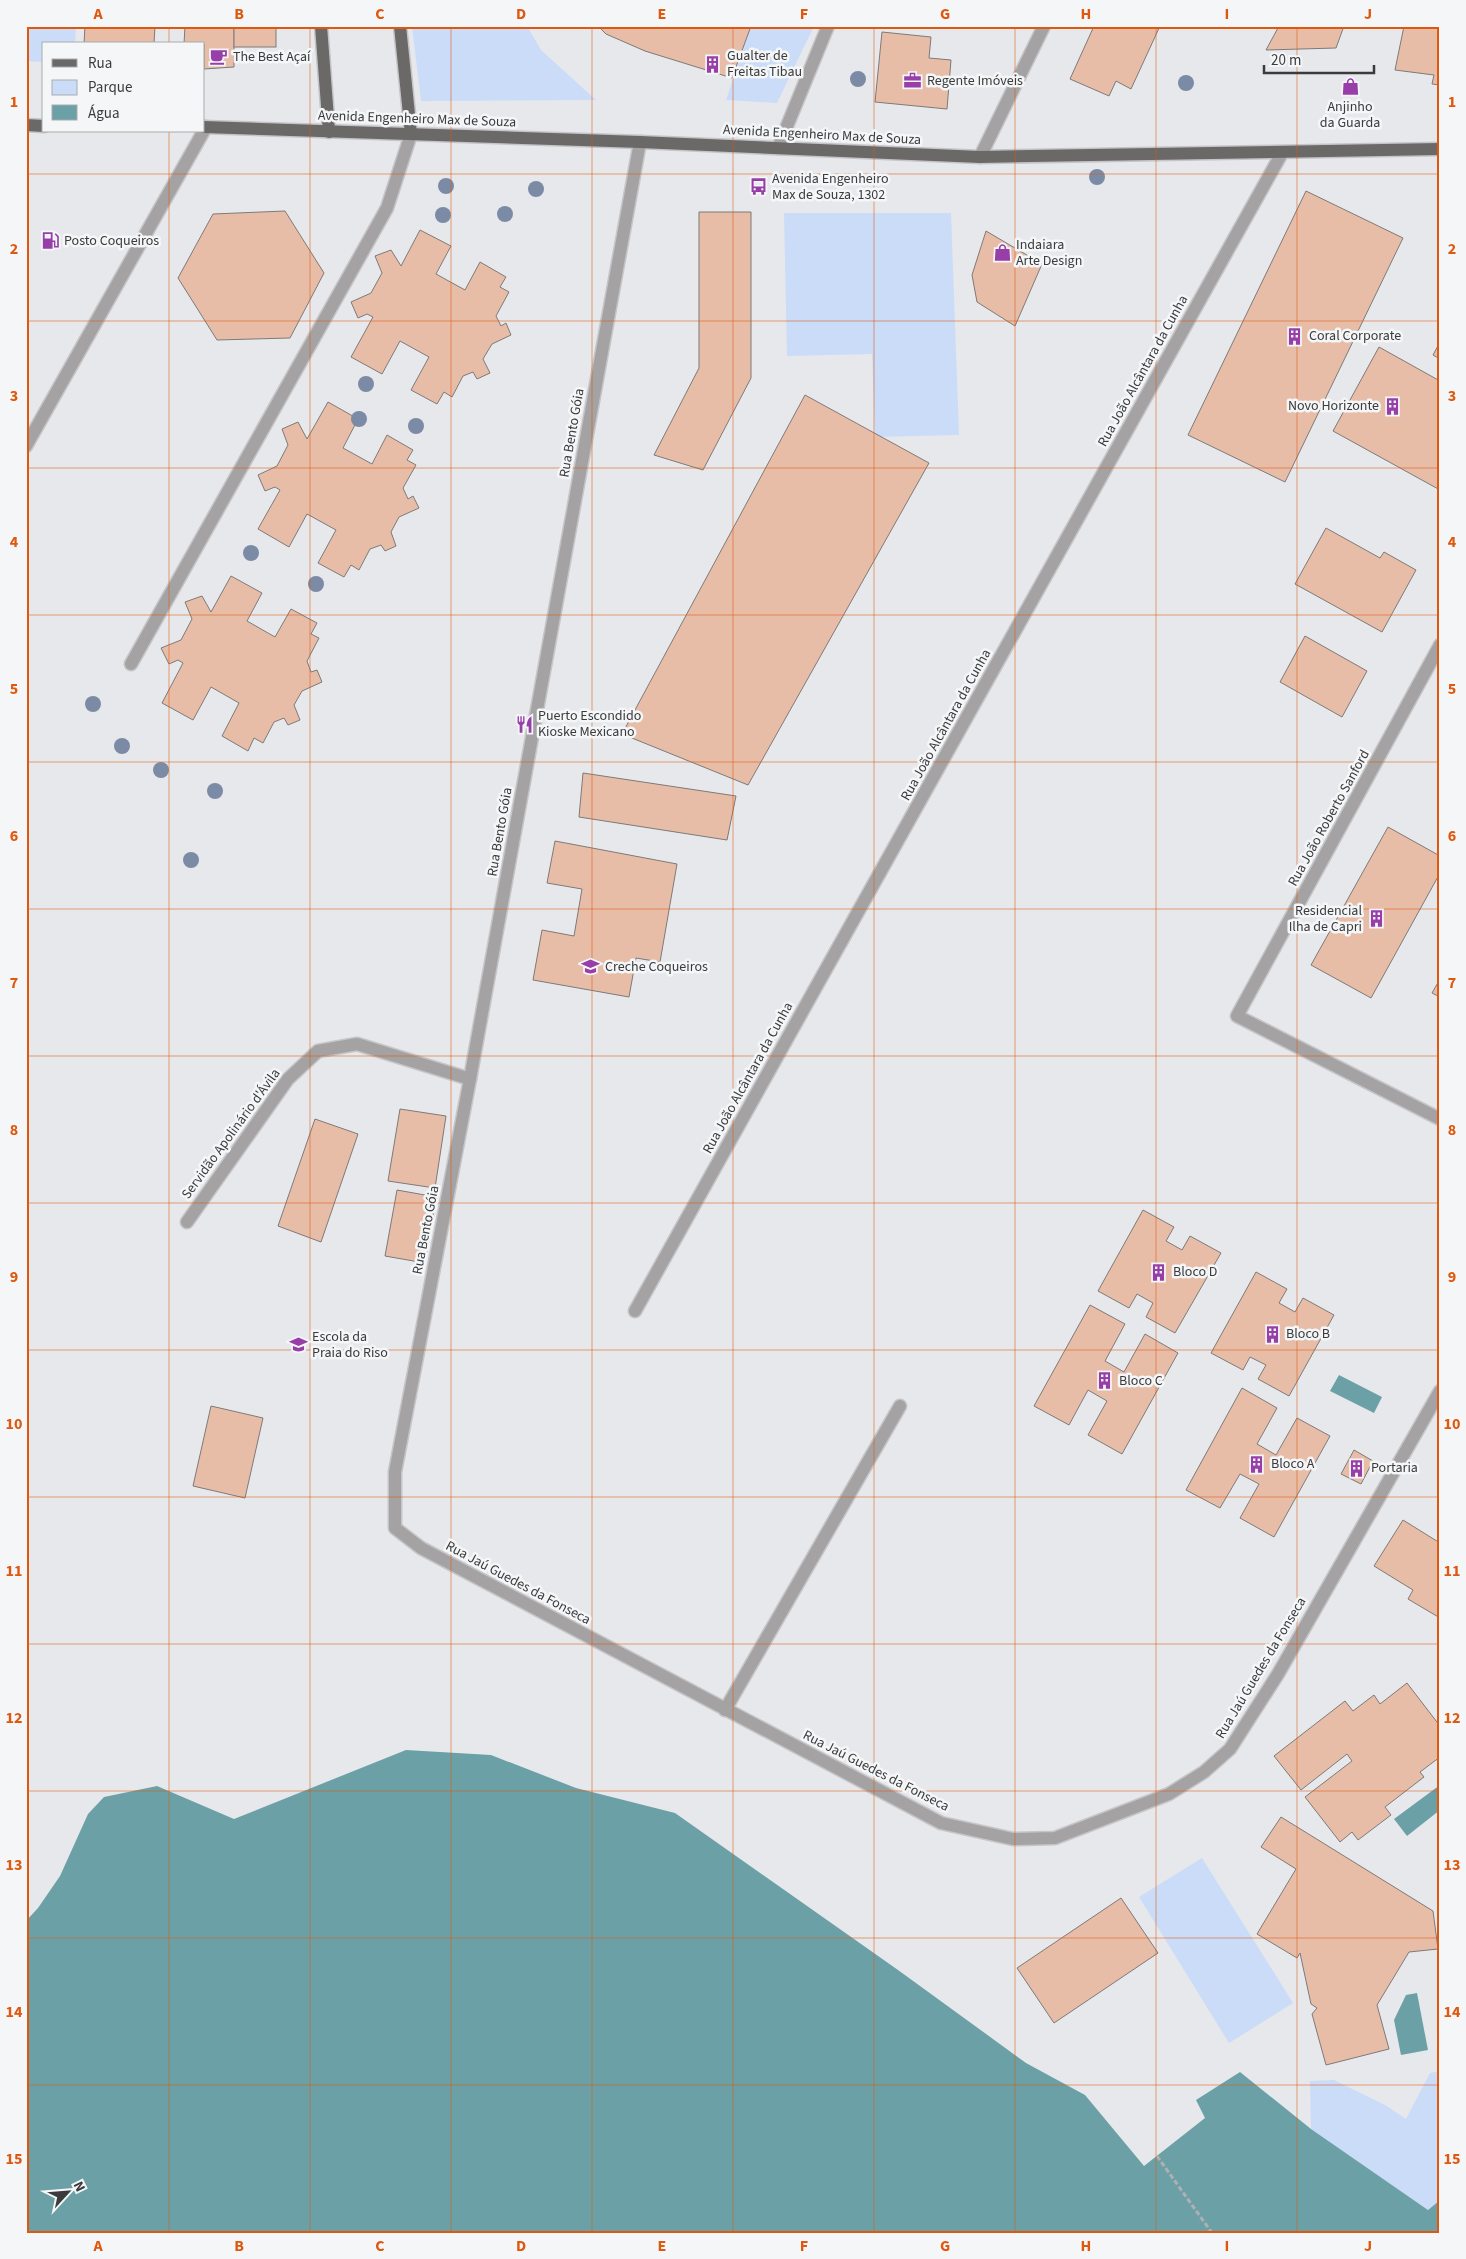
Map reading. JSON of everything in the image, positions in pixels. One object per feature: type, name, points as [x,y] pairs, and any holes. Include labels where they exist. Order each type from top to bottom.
[{"type":"main road","points":[[321,26],[329,132]]},
{"type":"main road","points":[[400,26],[411,134]]},
{"type":"main road","points":[[26,125],[42,126]]},
{"type":"main road","name":"Avenida Engenheiro Max de Souza","points":[[205,127],[640,142],[980,157],[1440,149]]},
{"type":"street","points":[[778,148],[828,26]]},
{"type":"street","points":[[980,157],[1044,26]]},
{"type":"street","points":[[26,446],[202,132]]},
{"type":"street","points":[[130,664],[387,208],[411,134]]},
{"type":"street","name":"Rua Bento Góia","points":[[395,1528],[395,1472],[470,1079],[640,142]]},
{"type":"street","name":"Rua João Alcântara da Cunha","points":[[636,1311],[1282,153]]},
{"type":"street","name":"Rua João Roberto Sanford","points":[[1440,645],[1237,1016],[1440,1119]]},
{"type":"street","name":"Servidão Apolinário d'Ávila","points":[[187,1222],[288,1079],[318,1051],[357,1044],[470,1079]]},
{"type":"street","name":"Rua Jaú Guedes da Fonseca","points":[[395,1528],[421,1548],[941,1823],[1013,1839],[1055,1838],[1169,1794],[1204,1772],[1230,1749],[1278,1674],[1440,1391]]},
{"type":"street","points":[[726,1710],[900,1406]]},
{"type":"path","points":[[1157,2156],[1212,2233]]},
{"type":"green space","points":[[26,26],[76,26],[75,42],[42,42],[42,62],[26,61]]},
{"type":"green space","points":[[412,26],[527,26],[541,50],[596,100],[421,101]]},
{"type":"green space","points":[[751,26],[814,26],[777,103],[726,100]]},
{"type":"green space","points":[[784,213],[951,213],[959,435],[875,437],[872,354],[787,356]]},
{"type":"green space","points":[[1202,1858],[1293,2003],[1229,2043],[1139,1897]]},
{"type":"green space","points":[[1440,2071],[1440,2200],[1428,2210],[1311,2129],[1310,2081],[1334,2080],[1385,2105],[1406,2119],[1430,2073]]},
{"type":"water","points":[[1339,1375],[1382,1397],[1374,1413],[1330,1391]]},
{"type":"water","points":[[406,1750],[491,1755],[576,1788],[675,1813],[1026,2063],[1085,2095],[1144,2166],[1205,2118],[1196,2100],[1240,2072],[1311,2129],[1428,2210],[1440,2200],[1440,2233],[26,2233],[26,1921],[38,1908],[60,1876],[88,1814],[104,1797],[157,1786],[234,1819]]},
{"type":"water","points":[[1440,1785],[1440,1810],[1407,1836],[1394,1819]]},
{"type":"water","points":[[1417,1993],[1428,2050],[1401,2055],[1394,2020],[1406,1995]]},
{"type":"building","points":[[85,26],[155,26],[154,42],[84,42]]},
{"type":"building","name":"The Best Açaí","points":[[185,26],[234,26],[234,67],[205,69],[205,42],[184,42]]},
{"type":"building","points":[[234,26],[276,26],[276,47],[234,47]]},
{"type":"building","name":"Gualter de Freitas Tibau","points":[[598,26],[751,26],[732,78],[645,51],[606,34]]},
{"type":"building","points":[[1094,26],[1160,26],[1131,89],[1116,81],[1109,96],[1070,79]]},
{"type":"building","points":[[1279,26],[1344,26],[1336,48],[1266,50]]},
{"type":"building","points":[[1404,26],[1440,26],[1440,85],[1432,84],[1434,75],[1395,70]]},
{"type":"building","name":"Regente Imóveis","points":[[882,32],[931,37],[929,58],[951,60],[947,109],[875,102]]},
{"type":"building","name":"Coral Corporate","points":[[1306,191],[1403,238],[1285,482],[1188,435]]},
{"type":"building","points":[[285,211],[324,273],[290,338],[217,340],[178,278],[213,214]]},
{"type":"building","points":[[699,212],[751,212],[751,378],[703,470],[654,455],[699,368]]},
{"type":"building","points":[[420,230],[451,246],[436,274],[465,290],[480,262],[506,277],[500,287],[509,292],[496,316],[501,326],[506,323],[511,335],[492,344],[483,359],[490,373],[477,379],[473,372],[463,376],[452,397],[444,392],[437,404],[411,390],[429,357],[400,341],[382,374],[351,357],[373,317],[367,314],[358,318],[351,302],[371,293],[382,273],[375,256],[391,250],[401,266]]},
{"type":"building","points":[[986,231],[1042,264],[1015,326],[977,302],[972,275]]},
{"type":"building","points":[[1440,342],[1440,359],[1433,355]]},
{"type":"building","name":"Novo Horizonte","points":[[1379,347],[1440,381],[1440,490],[1333,431]]},
{"type":"building","points":[[805,395],[929,463],[748,785],[622,734]]},
{"type":"building","points":[[328,402],[358,419],[343,448],[372,464],[387,435],[413,450],[407,460],[416,465],[403,488],[408,499],[413,496],[419,508],[399,517],[391,532],[396,546],[385,551],[381,545],[370,549],[359,570],[351,565],[344,577],[318,563],[336,530],[307,514],[289,547],[258,529],[280,490],[275,487],[265,491],[258,475],[277,466],[288,445],[282,429],[298,422],[307,439]]},
{"type":"building","points":[[1326,528],[1380,558],[1384,552],[1416,570],[1382,632],[1295,584]]},
{"type":"building","points":[[231,576],[262,593],[247,621],[275,637],[291,609],[317,623],[311,634],[319,638],[307,661],[311,672],[317,670],[322,682],[302,691],[294,705],[300,720],[288,725],[284,718],[274,722],[263,743],[254,738],[248,751],[222,736],[239,703],[211,687],[193,720],[162,703],[183,663],[178,660],[169,664],[161,648],[181,640],[192,619],[185,602],[202,596],[211,612]]},
{"type":"building","points":[[1305,636],[1367,671],[1342,717],[1280,682]]},
{"type":"building","points":[[583,773],[736,796],[727,840],[579,817]]},
{"type":"building","name":"Residencial Ilha de Capri","points":[[1388,827],[1440,856],[1440,873],[1371,998],[1311,965]]},
{"type":"building","points":[[555,841],[677,864],[660,962],[636,958],[629,997],[533,980],[542,930],[574,936],[582,889],[547,883]]},
{"type":"building","points":[[1440,979],[1440,997],[1432,993]]},
{"type":"building","points":[[400,1109],[446,1116],[435,1188],[388,1181]]},
{"type":"building","points":[[315,1119],[358,1134],[321,1242],[278,1226]]},
{"type":"building","points":[[397,1190],[436,1197],[425,1263],[385,1256]]},
{"type":"building","name":"Bloco D","points":[[1143,1210],[1174,1227],[1166,1241],[1182,1250],[1190,1236],[1221,1253],[1175,1333],[1146,1317],[1153,1303],[1137,1294],[1129,1308],[1098,1291]]},
{"type":"building","name":"Bloco B","points":[[1256,1272],[1287,1289],[1279,1303],[1295,1312],[1303,1298],[1334,1315],[1289,1396],[1258,1379],[1266,1365],[1250,1357],[1243,1370],[1211,1353]]},
{"type":"building","name":"Bloco C","points":[[1090,1305],[1125,1324],[1105,1361],[1124,1372],[1145,1334],[1178,1353],[1122,1454],[1088,1435],[1107,1401],[1088,1390],[1069,1425],[1034,1406]]},
{"type":"building","name":"Bloco A","points":[[1242,1388],[1277,1408],[1257,1444],[1276,1455],[1297,1418],[1330,1436],[1274,1537],[1240,1518],[1259,1484],[1240,1474],[1220,1508],[1186,1490]]},
{"type":"building","points":[[211,1406],[263,1418],[245,1498],[193,1486]]},
{"type":"building","name":"Portaria","points":[[1354,1450],[1373,1461],[1361,1484],[1341,1474]]},
{"type":"building","points":[[1403,1520],[1440,1543],[1440,1618],[1408,1599],[1413,1590],[1374,1566]]},
{"type":"building","points":[[1407,1683],[1440,1726],[1440,1757],[1420,1772],[1424,1777],[1385,1807],[1391,1815],[1358,1840],[1352,1832],[1340,1842],[1305,1797],[1352,1761],[1347,1754],[1301,1790],[1274,1756],[1345,1701],[1353,1711],[1374,1695],[1380,1704]]},
{"type":"building","points":[[1281,1817],[1433,1911],[1438,1949],[1409,1952],[1377,2005],[1389,2049],[1326,2065],[1312,2014],[1317,2008],[1311,2004],[1300,1953],[1297,1958],[1257,1934],[1296,1869],[1261,1847]]},
{"type":"building","points":[[1121,1898],[1158,1953],[1054,2023],[1017,1968]]},
{"type":"place","name":"The Best Açaí","points":[[219,57]]},
{"type":"place","name":"Gualter de Freitas Tibau","points":[[713,64]]},
{"type":"place","name":"Regente Imóveis","points":[[913,81]]},
{"type":"place","name":"Anjinho da Guarda","points":[[1350,87]]},
{"type":"place","name":"Avenida Engenheiro Max de Souza, 1302","points":[[758,187]]},
{"type":"place","name":"Posto Coqueiros","points":[[50,241]]},
{"type":"place","name":"Indaiara Arte Design","points":[[1002,253]]},
{"type":"place","name":"Coral Corporate","points":[[1295,336]]},
{"type":"place","name":"Novo Horizonte","points":[[1393,406]]},
{"type":"place","name":"Puerto Escondido Kioske Mexicano","points":[[524,724]]},
{"type":"place","name":"Residencial Ilha de Capri","points":[[1376,919]]},
{"type":"place","name":"Creche Coqueiros","points":[[591,967]]},
{"type":"place","name":"Bloco D","points":[[1159,1272]]},
{"type":"place","name":"Bloco B","points":[[1272,1334]]},
{"type":"place","name":"Escola da Praia do Riso","points":[[298,1345]]},
{"type":"place","name":"Bloco C","points":[[1105,1381]]},
{"type":"place","name":"Bloco A","points":[[1257,1464]]},
{"type":"place","name":"Portaria","points":[[1357,1468]]}]
